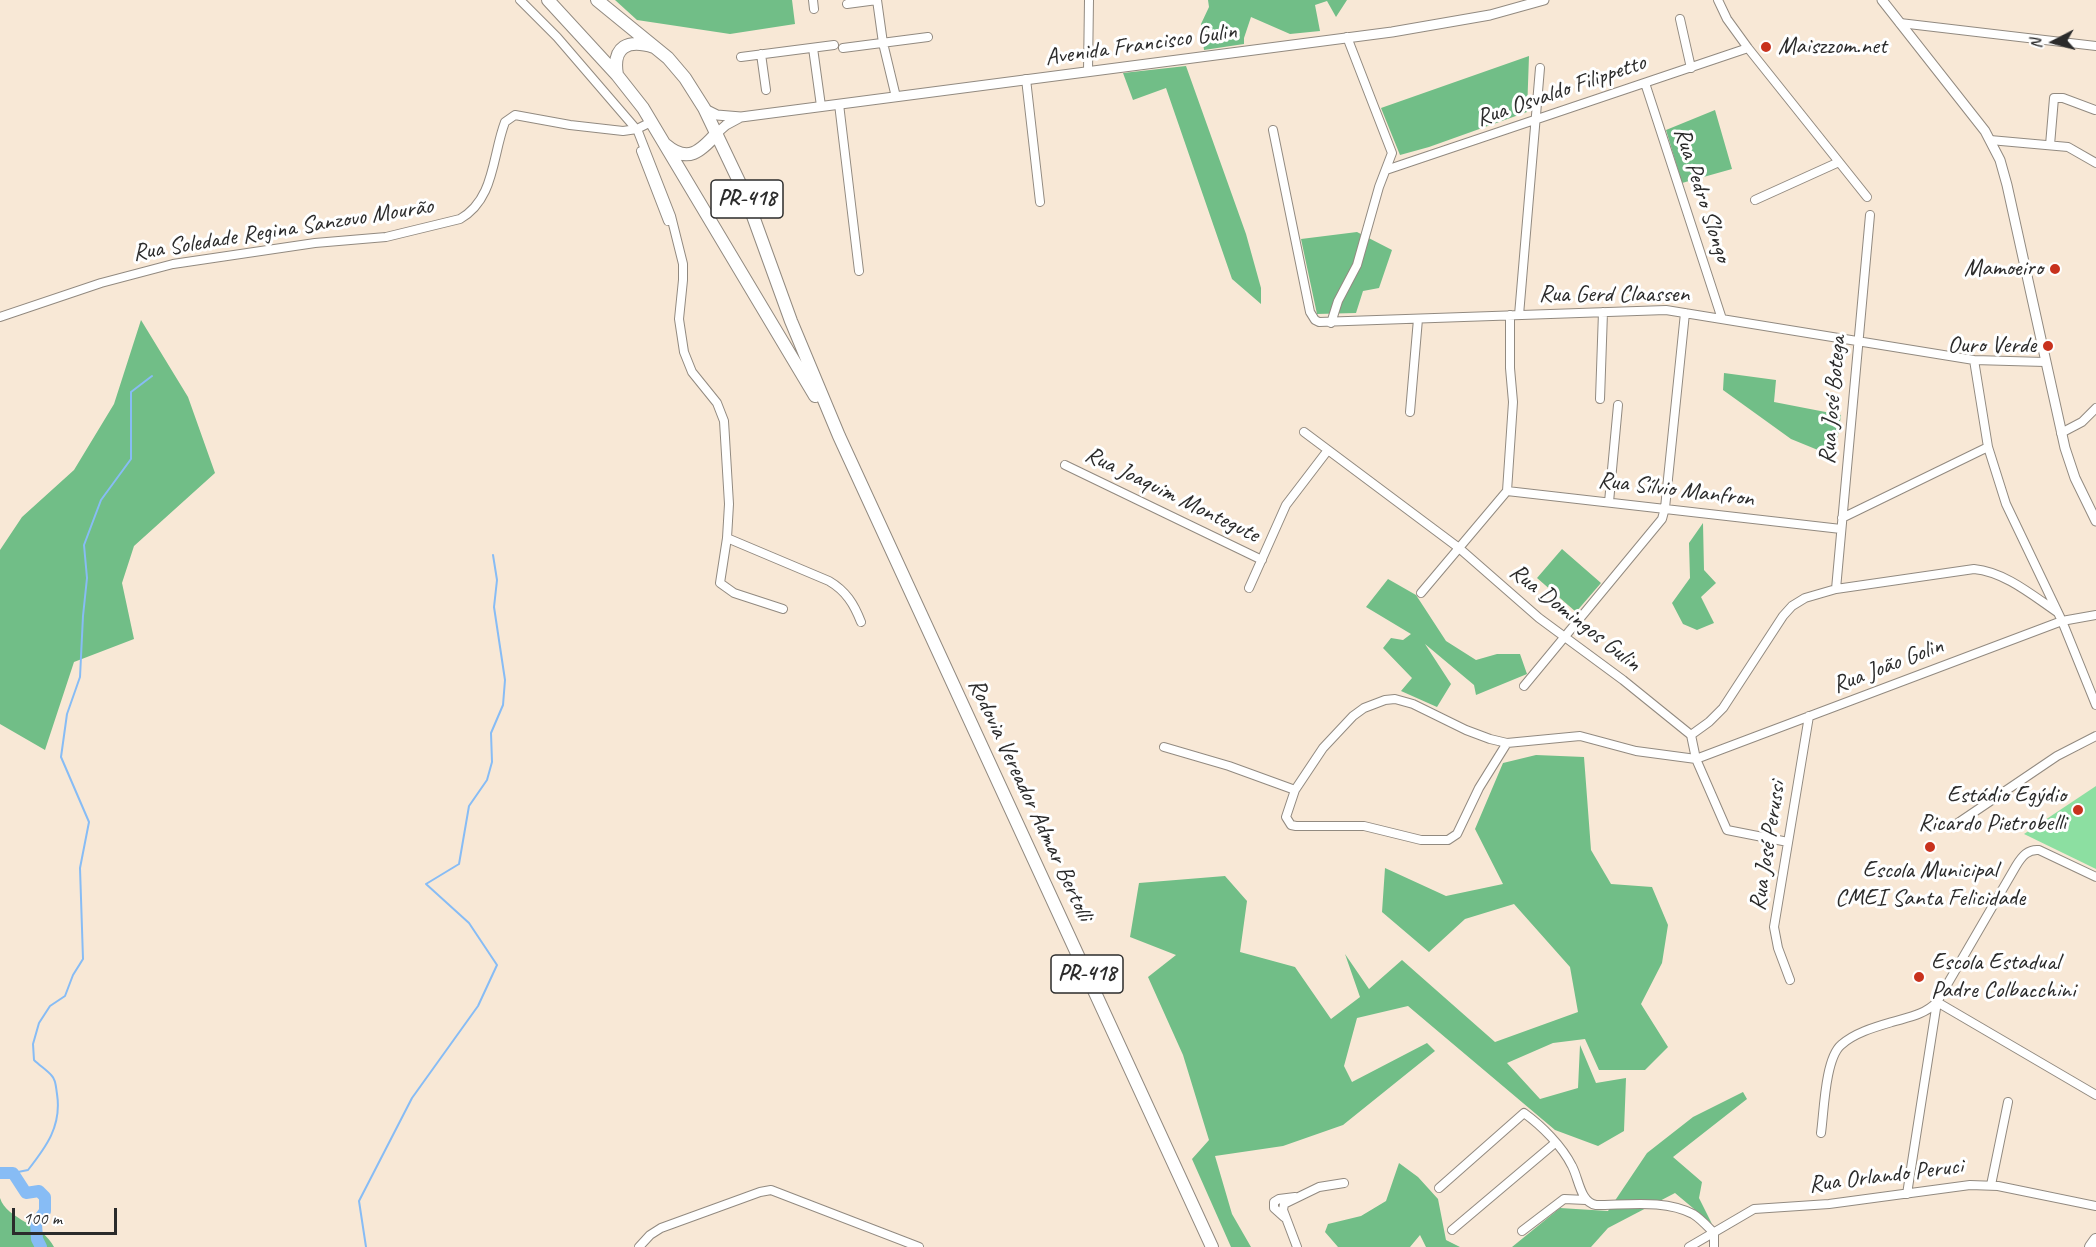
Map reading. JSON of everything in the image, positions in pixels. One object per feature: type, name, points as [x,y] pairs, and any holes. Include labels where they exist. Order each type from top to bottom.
[{"type":"main road","name":"Rodovia Vereador Admar Bertolli","points":[[548,0],[617,75],[651,122],[839,436]]},
{"type":"main road","name":"Rodovia Vereador Admar Bertolli","points":[[597,0],[658,48],[685,78],[717,133],[745,194],[791,321],[839,436],[1212,1247]]},
{"type":"main road","points":[[617,75],[616,62],[625,46],[639,44],[658,48]]},
{"type":"main road","points":[[663,142],[678,153],[692,154],[706,145],[717,133]]},
{"type":"main road","points":[[2091,1247],[2096,1240]]},
{"type":"street","points":[[520,0],[557,37],[637,129],[652,176],[671,216],[683,272],[679,319],[681,341],[692,372],[717,403],[724,422],[729,504],[727,538],[719,579],[722,586],[741,596],[783,609]]},
{"type":"street","points":[[813,0],[814,9]]},
{"type":"street","points":[[847,4],[877,0],[883,43],[896,97]]},
{"type":"street","points":[[1088,71],[1089,0]]},
{"type":"street","name":"Avenida Francisco Gulin","points":[[704,108],[717,115],[741,117],[1464,20],[1544,0]]},
{"type":"street","points":[[1718,0],[1727,19],[1748,48],[1867,197]]},
{"type":"street","points":[[1882,0],[1978,122],[2000,160],[2061,433],[2075,478],[2096,521]]},
{"type":"street","points":[[1680,19],[1691,68]]},
{"type":"street","points":[[1900,23],[2096,46]]},
{"type":"street","points":[[843,48],[928,37]]},
{"type":"street","points":[[1273,130],[1312,316],[1319,322],[1331,323],[1338,301],[1357,265],[1391,158],[1391,148],[1347,37]]},
{"type":"street","points":[[741,57],[834,45]]},
{"type":"street","points":[[813,48],[821,106]]},
{"type":"street","name":"Rua Osvaldo Filippetto","points":[[1386,170],[1748,48]]},
{"type":"street","points":[[761,54],[766,90]]},
{"type":"street","points":[[1421,593],[1507,491],[1513,402],[1510,368],[1540,68]]},
{"type":"street","points":[[1026,80],[1040,202]]},
{"type":"street","name":"Rua Pedro Slongo","points":[[1645,83],[1722,319]]},
{"type":"street","points":[[2050,145],[2054,98],[2068,100],[2095,110]]},
{"type":"street","points":[[839,104],[859,271]]},
{"type":"street","name":"Rua Soledade Regina Sanzovo Mourão","points":[[0,317],[101,283],[179,263],[315,243],[386,237],[459,219],[470,213],[483,194],[494,168],[505,122],[515,115],[623,131],[637,129],[651,122]]},
{"type":"street","name":"Avenida Francisco Gulin","points":[[717,133],[741,117]]},
{"type":"street","points":[[1990,140],[2074,149],[2096,163]]},
{"type":"street","points":[[1755,200],[1839,162]]},
{"type":"street","name":"Rua José Botega","points":[[1836,589],[1870,215]]},
{"type":"street","name":"Rua Gerd Claassen","points":[[1331,323],[1657,310],[1974,360],[2045,362]]},
{"type":"street","points":[[1600,399],[1603,312]]},
{"type":"street","points":[[1524,686],[1658,525],[1665,508],[1685,313]]},
{"type":"street","points":[[1410,412],[1418,319]]},
{"type":"street","points":[[1974,360],[1988,447],[2008,511],[2062,621],[2096,705]]},
{"type":"street","points":[[1609,502],[1618,405]]},
{"type":"street","points":[[2061,433],[2082,422],[2096,408]]},
{"type":"street","name":"Rua Domingos Gulin","points":[[1304,432],[1459,548],[1539,618],[1691,735]]},
{"type":"street","points":[[1842,518],[1988,447]]},
{"type":"street","points":[[1250,588],[1286,505],[1328,450]]},
{"type":"street","name":"Rua Joaquim Montegute","points":[[1065,465],[1262,560]]},
{"type":"street","name":"Rua Sílvio Manfron","points":[[1507,491],[1841,529]]},
{"type":"street","points":[[727,538],[840,588],[849,598],[861,622]]},
{"type":"street","points":[[1788,842],[1727,830],[1696,759],[1691,735],[1723,708],[1792,606],[1805,598],[1836,589],[1961,569],[1984,570],[2006,579],[2057,612]]},
{"type":"street","name":"Rua João Golin","points":[[1696,759],[2062,621],[2096,615]]},
{"type":"street","points":[[1507,742],[1479,788],[1461,828],[1453,838],[1448,840],[1421,840],[1373,827],[1291,825],[1286,817],[1295,790],[1316,757],[1344,725],[1364,708],[1385,700],[1403,700],[1477,735],[1507,742],[1580,736],[1636,751],[1696,759]]},
{"type":"street","name":"Rua José Perussi","points":[[1790,980],[1778,948],[1774,927],[1809,716]]},
{"type":"street","points":[[1952,827],[2063,752],[2096,736]]},
{"type":"street","points":[[1164,747],[1228,766],[1295,790]]},
{"type":"street","points":[[1907,1194],[1937,1002],[2016,866],[2024,854],[2035,849],[2044,851],[2096,877]]},
{"type":"street","points":[[1937,1002],[2096,1095]]},
{"type":"street","points":[[1821,1133],[1830,1067],[1835,1051],[1841,1044],[1858,1035],[1918,1015],[1937,1002]]},
{"type":"street","points":[[1990,1185],[2008,1102]]},
{"type":"street","points":[[1439,1188],[1524,1113],[1539,1125],[1572,1166],[1586,1200]]},
{"type":"street","points":[[1452,1230],[1555,1143]]},
{"type":"street","points":[[1297,1247],[1287,1221],[1274,1208],[1274,1202],[1279,1199],[1300,1197],[1319,1187],[1344,1184]]},
{"type":"street","name":"Rua Orlando Peruci","points":[[1689,1247],[1754,1209],[1829,1204],[1970,1185],[1990,1185],[2096,1206]]},
{"type":"street","points":[[639,1247],[650,1235],[662,1228],[771,1190],[827,1214],[919,1247]]},
{"type":"street","points":[[1522,1231],[1564,1199],[1570,1198],[1586,1200],[1593,1204],[1647,1205],[1679,1209],[1695,1215],[1714,1233],[1714,1247]]},
{"type":"green space","points":[[615,0],[792,0],[795,24],[730,34],[637,20]]},
{"type":"green space","points":[[1208,0],[1347,0],[1336,17],[1327,1],[1315,5],[1320,31],[1290,34],[1251,17],[1244,44],[1204,50],[1201,24],[1209,7]]},
{"type":"green space","points":[[1529,56],[1527,112],[1400,155],[1381,108]]},
{"type":"green space","points":[[1186,66],[1246,234],[1261,288],[1261,304],[1232,279],[1166,88],[1133,100],[1123,73]]},
{"type":"green space","points":[[1715,110],[1732,169],[1682,183],[1666,130]]},
{"type":"green space","points":[[1357,232],[1392,250],[1379,288],[1363,291],[1356,313],[1317,314],[1301,239]]},
{"type":"green space","points":[[141,320],[188,397],[215,473],[134,546],[122,583],[134,639],[74,662],[45,750],[0,724],[0,550],[22,517],[74,470],[114,404]]},
{"type":"green space","points":[[1724,373],[1776,380],[1774,402],[1841,415],[1835,457],[1791,439],[1723,390]]},
{"type":"green space","points":[[1703,523],[1704,570],[1716,583],[1701,597],[1714,623],[1697,630],[1683,624],[1672,603],[1690,578],[1689,543]]},
{"type":"green space","points":[[1562,549],[1601,583],[1576,612],[1537,578]]},
{"type":"green space","points":[[1388,579],[1416,595],[1446,641],[1476,660],[1497,654],[1520,654],[1527,674],[1476,695],[1474,685],[1425,644],[1451,684],[1437,707],[1401,691],[1412,678],[1383,648],[1391,638],[1403,640],[1411,634],[1366,607]]},
{"type":"green space","points":[[1536,755],[1584,757],[1591,850],[1611,884],[1652,887],[1668,925],[1662,963],[1641,1004],[1668,1047],[1645,1070],[1599,1070],[1585,1039],[1553,1043],[1507,1063],[1540,1099],[1578,1088],[1580,1045],[1596,1083],[1626,1078],[1624,1131],[1598,1146],[1555,1130],[1408,1006],[1357,1018],[1344,1066],[1352,1082],[1427,1043],[1435,1051],[1343,1125],[1283,1146],[1215,1156],[1232,1214],[1251,1247],[1231,1247],[1192,1159],[1209,1140],[1183,1055],[1148,977],[1176,955],[1130,937],[1139,883],[1225,876],[1247,901],[1240,952],[1295,967],[1331,1019],[1360,997],[1345,954],[1369,989],[1402,960],[1495,1042],[1578,1012],[1570,967],[1514,904],[1465,919],[1429,952],[1382,912],[1385,868],[1446,896],[1503,884],[1475,829],[1503,763]]},
{"type":"green space","name":"Estádio Egýdio Ricardo Pietrobelli","points":[[2096,786],[2096,869],[2024,834]]},
{"type":"green space","points":[[1743,1092],[1747,1099],[1673,1157],[1702,1182],[1699,1198],[1712,1224],[1675,1193],[1608,1228],[1591,1247],[1512,1247],[1560,1208],[1608,1211],[1647,1153],[1693,1117]]},
{"type":"green space","points":[[1399,1163],[1418,1177],[1438,1199],[1446,1240],[1460,1247],[1426,1247],[1420,1235],[1410,1247],[1338,1247],[1325,1232],[1328,1224],[1361,1216],[1386,1201]]},
{"type":"green space","points":[[0,1198],[10,1212],[42,1233],[54,1247],[0,1247]]},
{"type":"waterway","points":[[13,1173],[28,1170],[41,1153],[55,1126],[58,1106],[55,1082],[50,1074],[34,1060],[33,1044],[39,1023],[50,1006],[65,996],[73,975],[83,959],[80,868],[89,822],[61,757],[67,714],[80,677],[87,578],[84,545],[101,500],[131,459],[131,392],[152,376]]},
{"type":"waterway","points":[[366,1247],[359,1201],[412,1098],[478,1006],[497,965],[469,923],[426,884],[459,864],[469,806],[487,780],[492,762],[491,733],[503,705],[505,680],[494,607],[497,580],[493,555]]},
{"type":"waterway","points":[[0,1173],[13,1173],[26,1193],[39,1191],[45,1197],[45,1211],[36,1223],[37,1239],[41,1247]]},
{"type":"place","name":"Maiszzom.net","points":[[1766,47]]},
{"type":"place","name":"Mamoeiro","points":[[2055,269]]},
{"type":"place","name":"Ouro Verde","points":[[2048,346]]},
{"type":"place","name":"Estádio Egýdio Ricardo Pietrobelli","points":[[2078,810]]},
{"type":"place","name":"Escola Municipal CMEI Santa Felicidade","points":[[1930,847]]},
{"type":"place","name":"Escola Estadual Padre Colbacchini","points":[[1919,977]]}]
